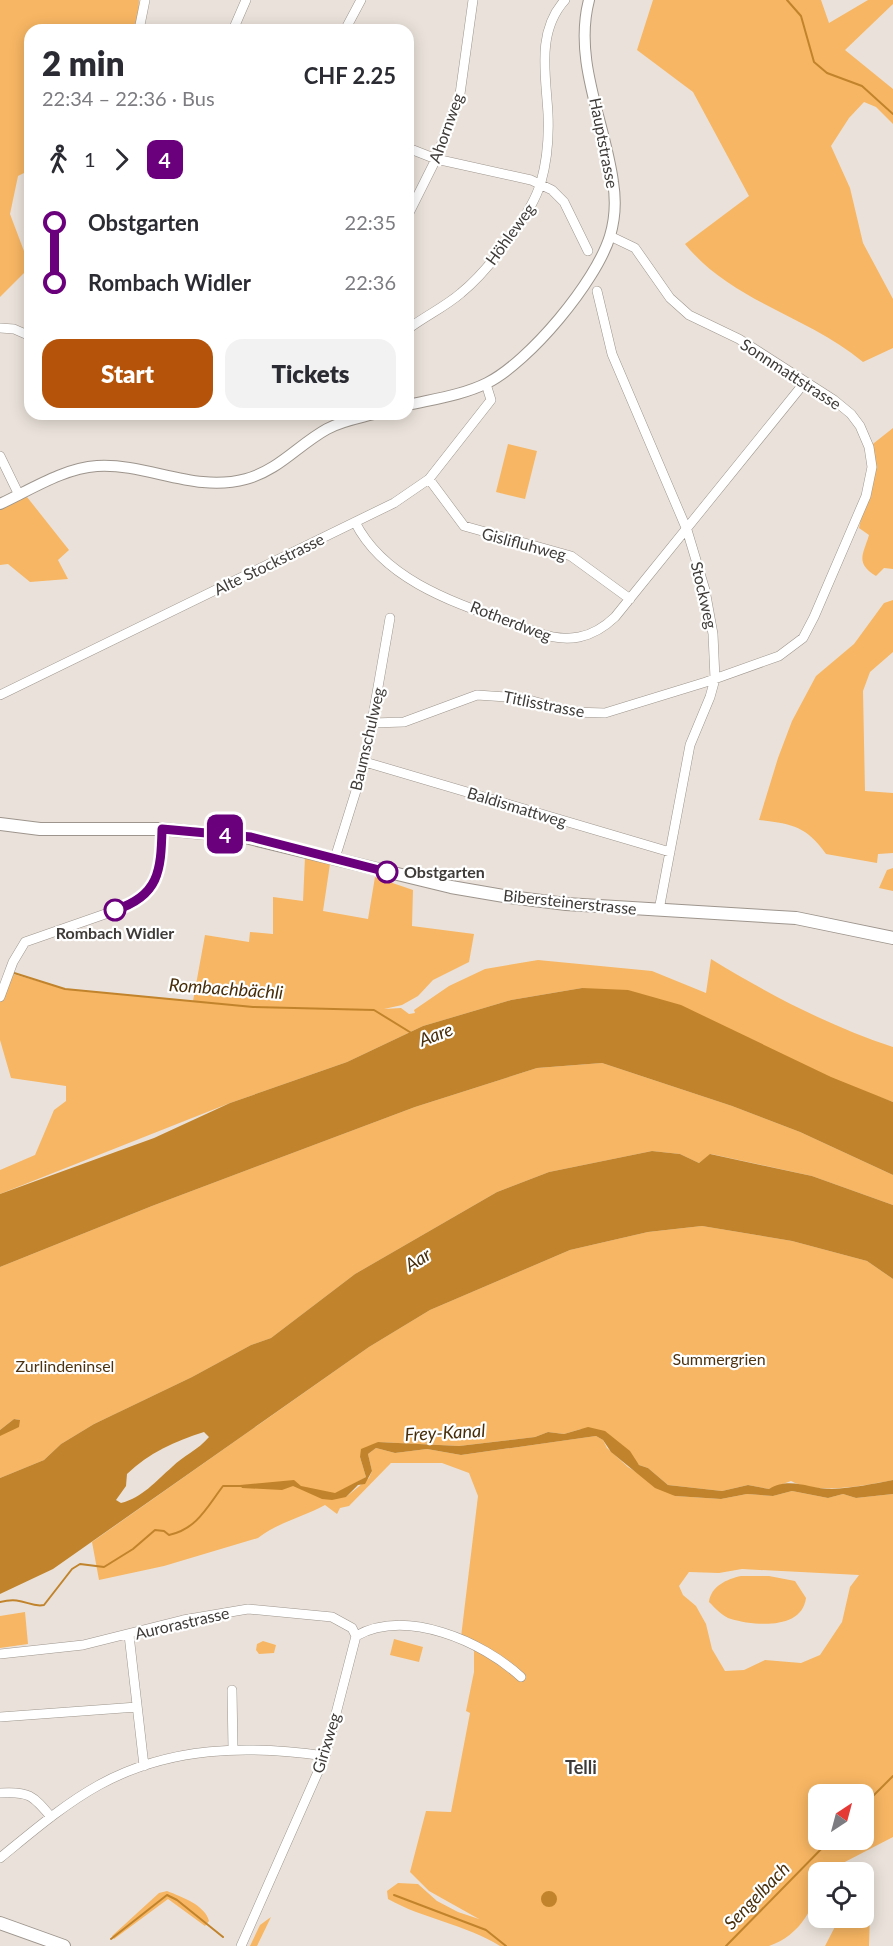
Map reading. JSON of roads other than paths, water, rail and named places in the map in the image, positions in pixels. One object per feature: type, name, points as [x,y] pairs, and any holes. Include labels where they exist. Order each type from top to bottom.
[{"type":"main road","name":"Bibersteinerstrasse","points":[[0,824],[40,829],[162,829],[251,837],[451,887],[510,897],[566,904],[796,918],[893,938]]},
{"type":"main road","points":[[0,1923],[64,1946]]},
{"type":"street","points":[[140,24],[145,0]]},
{"type":"street","points":[[236,24],[246,0]]},
{"type":"street","points":[[348,24],[361,0]]},
{"type":"street","name":"Ahornweg","points":[[414,203],[436,159],[462,84],[472,0]]},
{"type":"street","name":"Höhleweg","points":[[414,325],[451,301],[475,280],[533,204],[545,166],[548,130],[545,45],[556,10],[565,0]]},
{"type":"street","name":"Hauptstrasse","points":[[414,403],[486,384],[511,369],[534,346],[583,287],[598,264],[610,236],[614,212],[613,180],[585,59],[584,25],[589,0]]},
{"type":"street","points":[[414,150],[436,159],[541,184],[552,190],[564,202],[588,251]]},
{"type":"street","name":"Sonnmattstrasse","points":[[610,236],[635,248],[670,298],[689,315],[739,339],[834,400],[851,414],[860,426],[869,447],[872,467],[866,496],[803,638],[778,656],[714,679]]},
{"type":"street","name":"Stockweg","points":[[597,291],[616,363],[687,530],[710,607],[714,634],[714,679],[710,698],[690,745],[659,910]]},
{"type":"street","points":[[0,328],[14,329],[24,333]]},
{"type":"street","name":"Rotherdweg","points":[[355,522],[380,557],[410,581],[555,638],[570,639],[596,632],[615,617],[805,382]]},
{"type":"street","name":"Alte Stockstrasse","points":[[0,695],[394,502],[429,479],[456,448],[491,399],[486,384]]},
{"type":"street","points":[[0,504],[72,471],[97,466],[129,469],[190,482],[218,484],[247,479],[279,465],[327,429],[355,420]]},
{"type":"street","points":[[0,456],[4,473],[19,495]]},
{"type":"street","name":"Gislifluhweg","points":[[429,479],[464,526],[571,556],[630,599]]},
{"type":"street","name":"Baumschulweg","points":[[335,858],[365,762],[390,618]]},
{"type":"street","name":"Titlisstrasse","points":[[373,723],[404,722],[477,695],[522,698],[572,712],[605,713],[714,679]]},
{"type":"street","name":"Baldismattweg","points":[[365,762],[670,852]]},
{"type":"street","points":[[0,997],[10,968],[25,942],[131,905],[144,898],[152,889],[158,874],[162,829]]},
{"type":"street","name":"Aurorastrasse","points":[[0,1654],[83,1645],[183,1620],[248,1609],[332,1617],[352,1628],[356,1636]]},
{"type":"street","points":[[356,1636],[370,1628],[395,1626],[461,1637],[502,1659],[521,1677]]},
{"type":"street","points":[[129,1635],[144,1766]]},
{"type":"street","name":"Girixweg","points":[[241,1946],[325,1756],[356,1636]]},
{"type":"street","points":[[232,1690],[233,1749]]},
{"type":"street","points":[[0,1717],[137,1707]]},
{"type":"street","points":[[0,1858],[51,1817],[100,1785],[173,1756],[233,1749],[274,1749],[325,1756]]},
{"type":"street","points":[[0,1793],[22,1792],[33,1797],[51,1817]]},
{"type":"water","name":"Aare","points":[[582,988],[628,990],[681,1005],[831,1077],[893,1102],[893,1175],[800,1132],[732,1106],[602,1063],[537,1068],[415,1107],[152,1206],[0,1267],[0,1194],[154,1138],[230,1103],[347,1062],[423,1026],[511,1000]]},
{"type":"water","name":"Aar","points":[[652,1151],[680,1154],[699,1163],[710,1154],[812,1176],[893,1205],[893,1279],[867,1261],[792,1241],[702,1226],[648,1232],[570,1250],[430,1310],[369,1347],[53,1569],[0,1594],[0,1478],[44,1460],[61,1444],[94,1424],[192,1377],[251,1345],[271,1338],[355,1274],[497,1192],[549,1172]],"holes":[[[204,1432],[209,1437],[142,1493],[129,1501],[121,1503],[116,1500],[126,1486],[127,1474],[144,1460],[163,1448]]]},
{"type":"water","points":[[14,1419],[20,1420],[19,1427],[0,1436],[0,1430]]},
{"type":"water","name":"Frey-Kanal","points":[[588,1427],[605,1431],[630,1451],[639,1465],[648,1468],[668,1485],[722,1491],[748,1485],[769,1489],[777,1485],[792,1483],[832,1489],[893,1480],[893,1494],[856,1498],[843,1494],[828,1498],[792,1491],[773,1496],[747,1494],[721,1499],[675,1496],[655,1488],[611,1452],[603,1440],[596,1436],[461,1455],[427,1449],[395,1453],[376,1448],[368,1454],[372,1471],[365,1484],[358,1485],[346,1497],[332,1500],[322,1499],[293,1486],[282,1490],[242,1488],[240,1485],[294,1480],[301,1486],[335,1493],[366,1477],[360,1457],[361,1449],[378,1442],[459,1446],[535,1437],[548,1432],[564,1434]]},
{"type":"water","points":[[549,1891],[557,1899],[549,1907],[541,1899]]},
{"type":"waterway","points":[[787,0],[801,16],[814,62],[827,73],[862,86],[893,114]]},
{"type":"waterway","name":"Rombachbächli","points":[[11,972],[65,989],[253,1007],[374,1010],[413,1034]]},
{"type":"waterway","name":"Frey-Kanal","points":[[0,1602],[15,1600],[44,1605],[72,1569],[80,1564],[104,1567],[133,1549],[155,1530],[164,1531],[169,1535],[179,1532],[201,1516],[223,1486],[241,1486]]},
{"type":"waterway","name":"Sengelbach","points":[[874,1795],[893,1776]]},
{"type":"waterway","name":"Sengelbach","points":[[726,1946],[820,1850]]},
{"type":"waterway","name":"Sengelbach","points":[[111,1939],[167,1895],[177,1900],[223,1937]]},
{"type":"waterway","name":"Sengelbach","points":[[394,1895],[486,1930],[506,1946]]},
{"type":"place","name":"Obstgarten","points":[[387,872]]},
{"type":"place","name":"Rombach Widler","points":[[115,910]]},
{"type":"district","name":"Telli","points":[[581,1768]]},
{"type":"park label","name":"Summergrien","points":[[719,1359]]},
{"type":"park label","name":"Zurlindeninsel","points":[[65,1366]]}]
